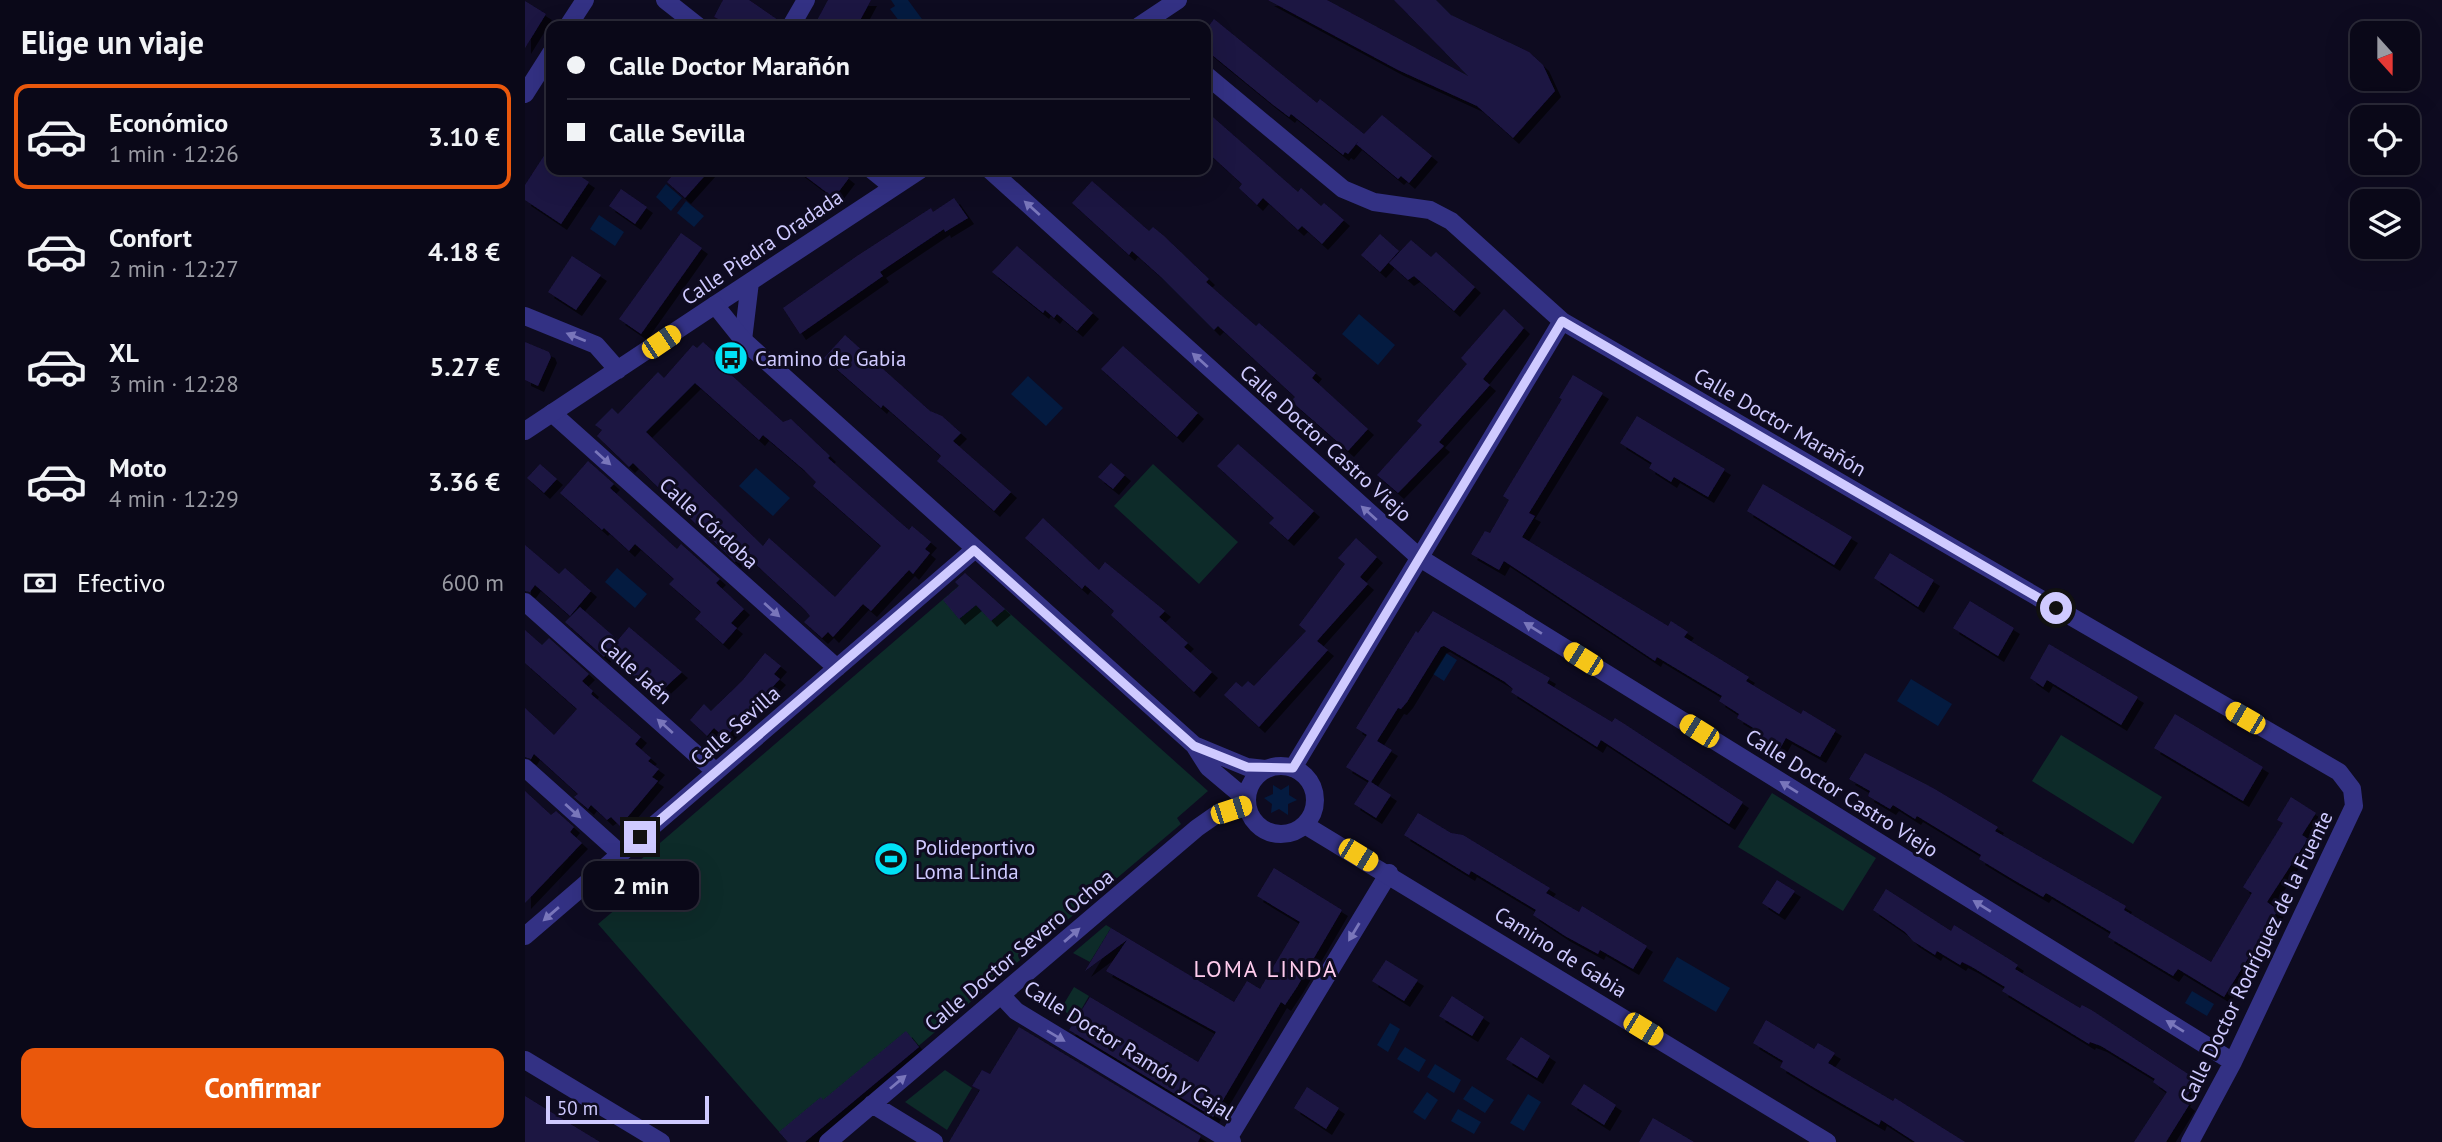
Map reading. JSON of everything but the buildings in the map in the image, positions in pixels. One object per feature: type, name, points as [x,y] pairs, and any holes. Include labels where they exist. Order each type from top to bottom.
[{"type":"street","points":[[571,21],[585,0]]},
{"type":"street","points":[[665,0],[692,21]]},
{"type":"street","points":[[794,21],[806,0]]},
{"type":"street","points":[[1149,21],[1178,0]]},
{"type":"street","points":[[525,94],[546,61]]},
{"type":"street","name":"Calle Doctor Marañón","points":[[1211,79],[1343,189],[1374,202],[1430,210],[1451,221],[1562,321],[2339,772],[2352,789]]},
{"type":"street","points":[[878,175],[893,187]]},
{"type":"street","name":"Calle Piedra Oradada","points":[[525,431],[912,175]]},
{"type":"street","name":"Calle Doctor Castro Viejo","points":[[996,175],[1420,558],[2233,1062]]},
{"type":"street","points":[[743,340],[750,282]]},
{"type":"street","points":[[709,309],[1194,746],[1208,766],[1246,802],[1256,824],[1275,834],[1286,834],[1305,825],[1312,816],[1315,793],[1311,782],[1293,768],[1274,766],[1265,769],[1251,782],[1246,802]]},
{"type":"street","points":[[525,316],[596,345],[618,370]]},
{"type":"street","points":[[1293,768],[1562,321]]},
{"type":"street","name":"Calle Córdoba","points":[[552,413],[837,667]]},
{"type":"street","name":"Calle Sevilla","points":[[526,934],[974,550]]},
{"type":"street","name":"Calle Jaén","points":[[525,602],[716,772]]},
{"type":"street","points":[[1194,746],[1247,767],[1265,769]]},
{"type":"street","points":[[525,768],[621,854]]},
{"type":"street","name":"Calle Doctor Rodríguez de la Fuente","points":[[2190,1142],[2233,1062],[2354,806],[2352,789]]},
{"type":"street","name":"Calle Doctor Severo Ochoa","points":[[828,1142],[1197,828],[1217,814],[1246,802]]},
{"type":"street","name":"Camino de Gabia","points":[[1305,825],[1389,873],[1827,1142]]},
{"type":"street","points":[[1229,1141],[1389,873]]},
{"type":"street","name":"Calle Doctor Ramón y Cajal","points":[[1002,996],[1016,1011],[1229,1141]]},
{"type":"street","points":[[525,1060],[661,1142]]},
{"type":"street","points":[[872,1104],[934,1142]]},
{"type":"green space","points":[[1153,464],[1238,542],[1199,584],[1114,506]]},
{"type":"green space","name":"Polideportivo Loma Linda","points":[[969,577],[1208,791],[1177,818],[1181,824],[805,1142],[788,1142],[598,924],[623,903],[610,886]]},
{"type":"green space","points":[[2061,735],[2162,797],[2133,844],[2032,781]]},
{"type":"green space","points":[[1772,793],[1876,858],[1843,911],[1738,847]]},
{"type":"green space","points":[[1106,925],[1111,928],[1090,962],[1073,953]]},
{"type":"green space","points":[[1074,987],[1089,996],[1074,1022],[1062,1007]]},
{"type":"green space","points":[[945,1070],[972,1088],[947,1130],[905,1102]]},
{"type":"water","points":[[891,0],[908,0],[923,21],[899,21],[890,9],[895,6]]},
{"type":"water","points":[[666,184],[682,198],[671,211],[656,197]]},
{"type":"water","points":[[686,201],[704,216],[694,227],[677,213]]},
{"type":"water","points":[[599,215],[624,232],[615,246],[590,229]]},
{"type":"water","points":[[1359,314],[1395,345],[1378,365],[1342,334]]},
{"type":"water","points":[[1028,376],[1063,408],[1046,426],[1011,394]]},
{"type":"water","points":[[756,468],[790,498],[773,516],[739,486]]},
{"type":"water","points":[[617,568],[647,594],[635,608],[605,582]]},
{"type":"water","points":[[1446,653],[1457,660],[1444,681],[1433,674]]},
{"type":"water","points":[[1911,679],[1952,704],[1938,726],[1897,701]]},
{"type":"water","points":[[1273,785],[1281,790],[1289,785],[1289,795],[1297,800],[1288,804],[1288,815],[1279,809],[1271,813],[1272,804],[1264,798],[1273,794]]},
{"type":"water","points":[[1677,957],[1730,988],[1716,1012],[1663,981]]},
{"type":"water","points":[[2192,991],[2214,1004],[2207,1016],[2185,1003]]},
{"type":"water","points":[[1390,1023],[1400,1029],[1388,1052],[1377,1045]]},
{"type":"water","points":[[1405,1047],[1426,1060],[1419,1072],[1397,1059]]},
{"type":"water","points":[[1435,1064],[1461,1080],[1454,1093],[1427,1077]]},
{"type":"water","points":[[1472,1086],[1494,1100],[1485,1113],[1463,1099]]},
{"type":"water","points":[[1427,1092],[1438,1100],[1425,1120],[1413,1112]]},
{"type":"water","points":[[1528,1094],[1541,1102],[1524,1131],[1510,1123]]},
{"type":"water","points":[[1458,1109],[1481,1122],[1474,1134],[1451,1121]]},
{"type":"place","name":"Camino de Gabia","points":[[731,358]]},
{"type":"place","name":"Polideportivo Loma Linda","points":[[891,859]]},
{"type":"district","name":"LOMA LINDA","points":[[1266,968]]},
{"type":"route","points":[[640,837],[974,550],[1194,746],[1247,767],[1293,768],[1562,321],[2056,608]]}]
